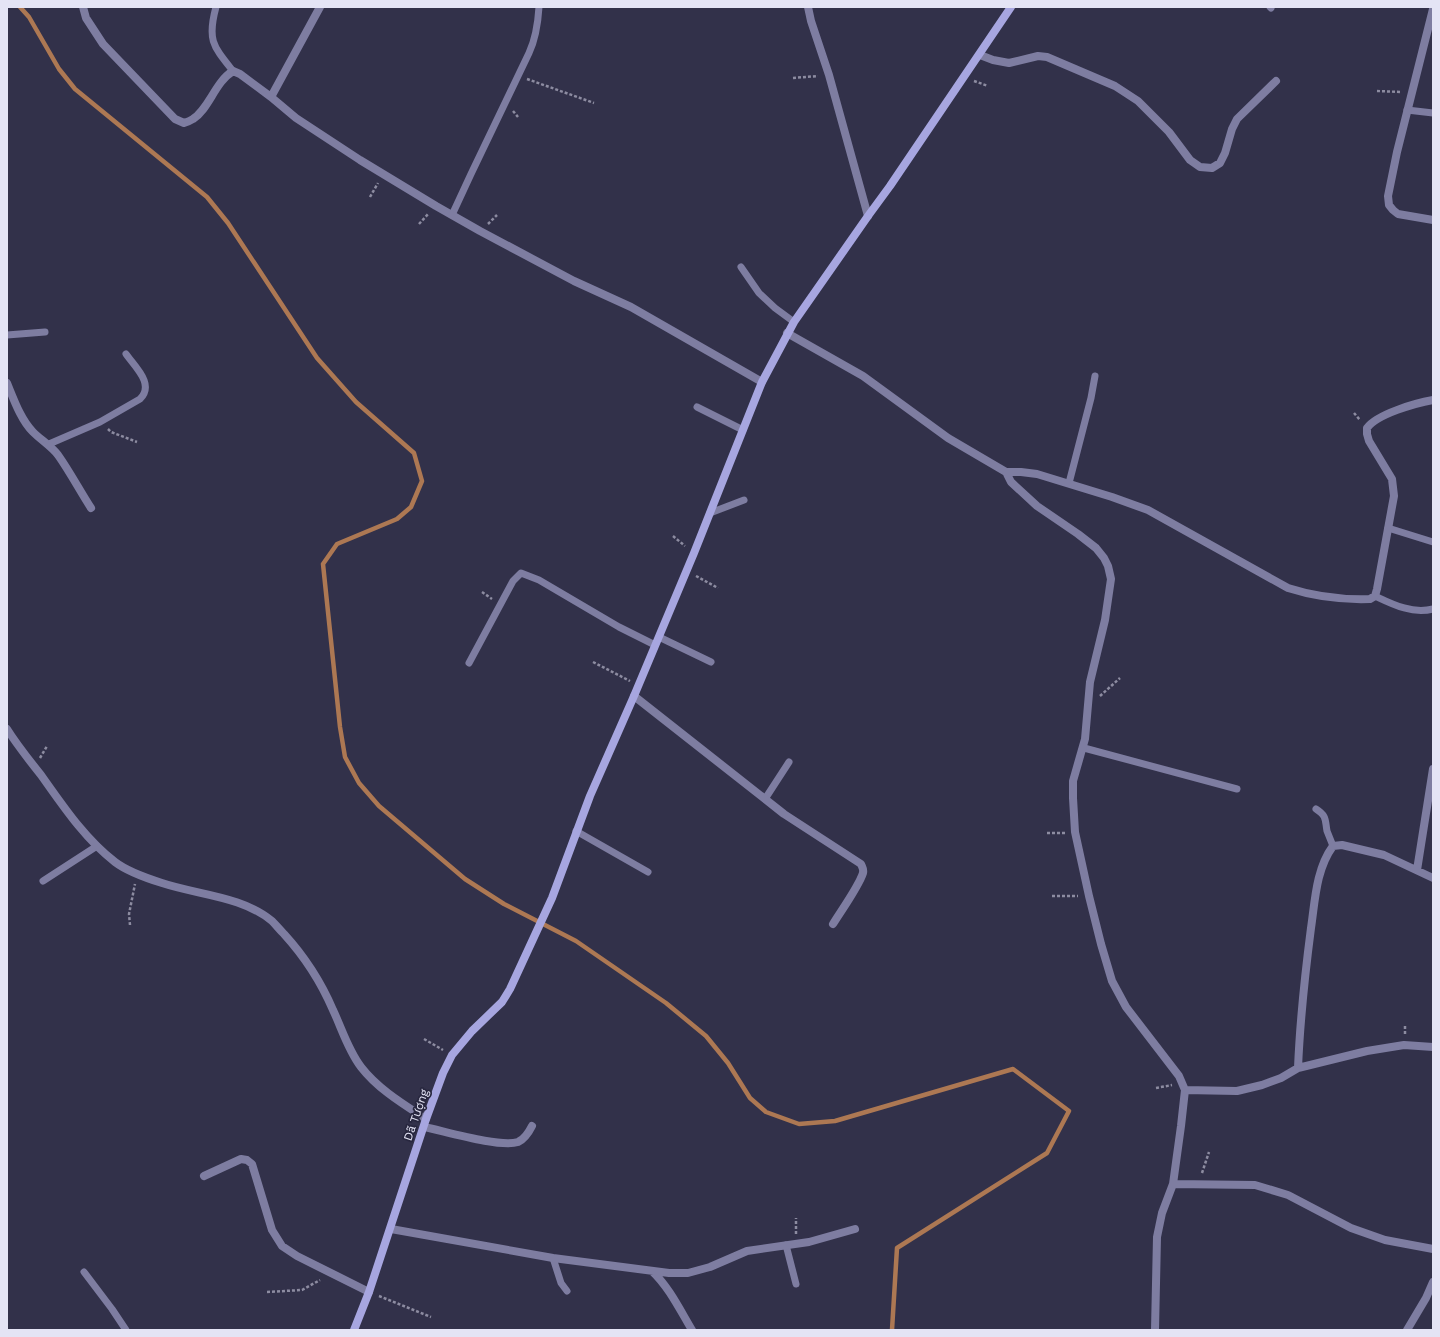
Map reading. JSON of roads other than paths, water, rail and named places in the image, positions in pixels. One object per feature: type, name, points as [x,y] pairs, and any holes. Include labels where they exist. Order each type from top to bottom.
[{"type":"street","points":[[83,7],[86,18],[103,44],[175,119],[184,123],[194,119],[226,76],[233,71],[240,74],[296,118],[383,174],[452,215],[574,282],[631,307],[762,382]]},
{"type":"street","points":[[271,97],[320,7]]},
{"type":"street","points":[[808,7],[811,21],[829,75],[868,216]]},
{"type":"street","name":"Dã Tượng","points":[[354,1330],[391,1229],[425,1123],[443,1074],[452,1055],[472,1030],[502,1002],[510,989],[552,898],[590,796],[660,637],[762,382],[794,322],[890,186],[1012,7]]},
{"type":"street","points":[[1433,9],[1397,152],[1388,200],[1393,210],[1398,214],[1433,220]]},
{"type":"street","points":[[980,55],[993,60],[1009,63],[1038,56],[1047,57],[1114,86],[1138,101],[1169,132],[1190,160],[1200,167],[1212,168],[1220,163],[1237,119],[1276,81]]},
{"type":"street","points":[[788,333],[863,376],[948,438],[1006,472],[1037,474],[1069,483],[1148,510],[1288,588],[1310,595],[1332,599],[1370,599],[1375,596],[1394,496],[1392,479],[1369,441],[1367,428],[1373,421],[1398,410],[1433,400]]},
{"type":"street","points":[[7,384],[14,401],[33,432],[49,444],[58,455],[90,508]]},
{"type":"street","points":[[1006,472],[1011,482],[1037,506],[1096,548],[1108,566],[1111,579],[1105,620],[1090,682],[1084,748],[1073,781],[1073,798],[1075,832],[1100,944],[1112,981],[1126,1007],[1179,1076],[1185,1090],[1182,1126],[1173,1184],[1162,1213],[1158,1237],[1155,1330]]},
{"type":"street","points":[[634,696],[784,814],[861,864],[863,872],[858,883],[833,924]]},
{"type":"street","points":[[7,729],[65,808],[96,846],[116,863],[137,874],[162,883],[225,899],[253,909],[272,921],[307,962],[321,984],[333,1008],[348,1048],[372,1081],[425,1123],[476,1139],[508,1143],[519,1142],[526,1136],[532,1126]]},
{"type":"street","points":[[1417,870],[1433,768]]},
{"type":"street","points":[[1298,1068],[1299,1039],[1307,959],[1317,884],[1326,855],[1333,846],[1342,845],[1384,855],[1433,878]]},
{"type":"street","points":[[1185,1090],[1236,1091],[1262,1085],[1281,1078],[1298,1068],[1392,1046],[1404,1045],[1433,1047]]},
{"type":"street","points":[[204,1176],[240,1159],[247,1160],[252,1164],[272,1230],[282,1246],[297,1256],[369,1292]]},
{"type":"street","points":[[1173,1184],[1255,1185],[1288,1195],[1351,1228],[1386,1240],[1433,1248]]},
{"type":"street","points":[[391,1229],[553,1258],[669,1273],[688,1273],[710,1267],[747,1251],[809,1242],[855,1229]]},
{"type":"street","points":[[652,1271],[666,1287],[692,1330]]},
{"type":"street","points":[[1407,1330],[1426,1298],[1433,1282]]},
{"type":"lane","points":[[216,7],[212,29],[214,44],[216,50],[233,71]]},
{"type":"lane","points":[[452,215],[520,76],[534,42],[538,26],[539,7]]},
{"type":"lane","points":[[1407,110],[1433,113]]},
{"type":"lane","points":[[741,267],[759,293],[775,308],[794,322]]},
{"type":"lane","points":[[7,335],[45,332]]},
{"type":"lane","points":[[49,444],[100,422],[140,399],[146,390],[146,382],[126,354]]},
{"type":"lane","points":[[1069,483],[1091,398],[1095,376]]},
{"type":"lane","points":[[697,407],[743,430]]},
{"type":"lane","points":[[710,513],[744,500]]},
{"type":"lane","points":[[1388,528],[1433,542]]},
{"type":"lane","points":[[469,663],[513,581],[521,573],[539,580],[619,627],[656,646]]},
{"type":"lane","points":[[1375,596],[1410,610],[1423,612],[1433,609]]},
{"type":"lane","points":[[660,637],[711,662]]},
{"type":"lane","points":[[1084,748],[1237,789]]},
{"type":"lane","points":[[765,799],[790,762]]},
{"type":"lane","points":[[1316,809],[1321,812],[1326,820],[1327,830],[1333,846]]},
{"type":"lane","points":[[576,832],[648,872]]},
{"type":"lane","points":[[43,881],[96,846]]},
{"type":"lane","points":[[786,1245],[796,1284]]},
{"type":"lane","points":[[553,1258],[561,1283],[567,1291]]},
{"type":"lane","points":[[84,1272],[126,1330]]},
{"type":"waterway","points":[[20,7],[29,17],[59,69],[75,89],[207,197],[228,223],[317,358],[356,402],[414,453],[422,481],[411,507],[397,519],[337,544],[323,564],[340,727],[345,757],[359,783],[379,806],[465,879],[504,904],[576,941],[666,1003],[706,1036],[728,1063],[750,1098],[766,1112],[799,1124],[835,1121],[1013,1069],[1069,1111],[1047,1153],[897,1248],[892,1330]]}]
